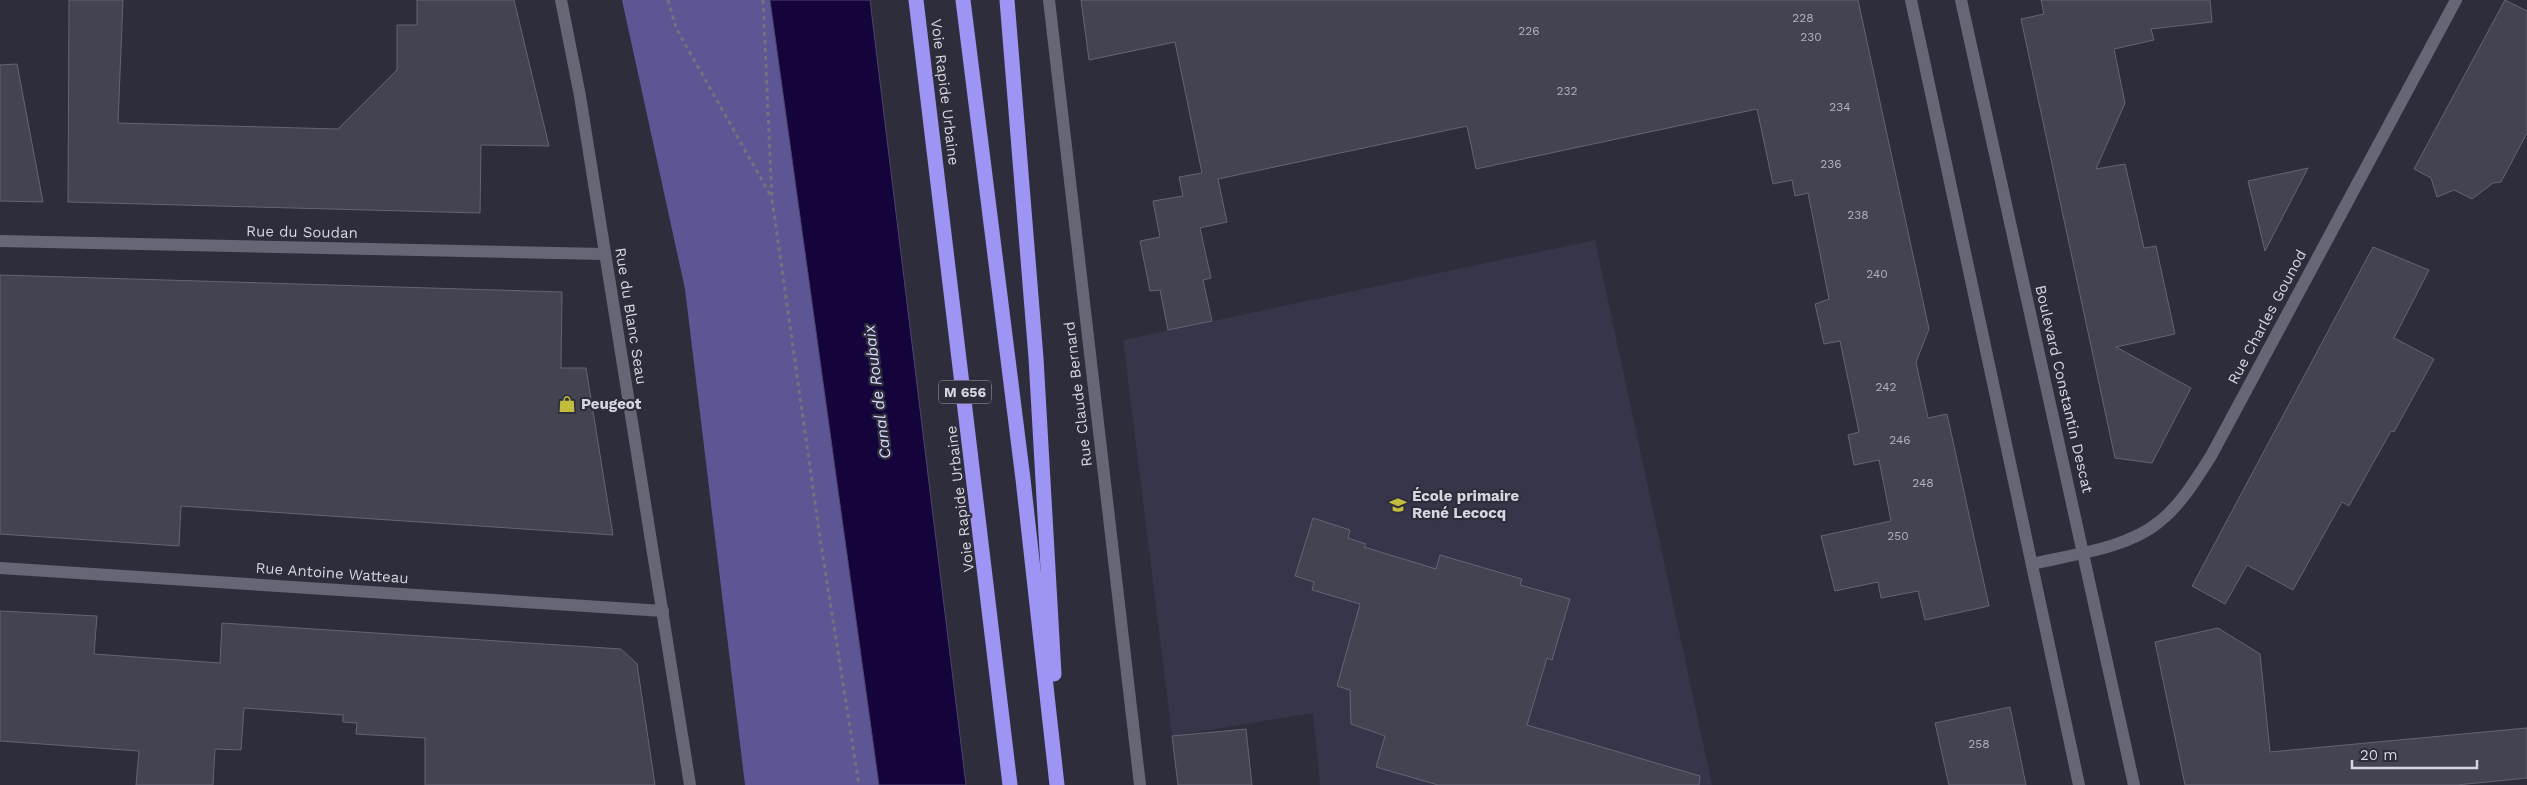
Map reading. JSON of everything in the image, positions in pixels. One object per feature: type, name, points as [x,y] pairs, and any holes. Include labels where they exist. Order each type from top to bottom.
[{"type":"highway","name":"Voie Rapide Urbaine","points":[[916,0],[1010,785]]},
{"type":"highway","name":"Voie Rapide Urbaine","points":[[963,0],[1059,785]]},
{"type":"highway","points":[[1007,0],[1036,358],[1059,785]]},
{"type":"street","name":"Rue du Blanc Seau","points":[[561,0],[580,96],[690,785]]},
{"type":"street","name":"Rue Claude Bernard","points":[[1049,0],[1140,785]]},
{"type":"street","points":[[1910,0],[2079,785]]},
{"type":"street","name":"Boulevard Constantin Descat","points":[[1961,0],[2084,551],[2134,785]]},
{"type":"street","name":"Rue Charles Gounod","points":[[2032,564],[2123,542],[2141,534],[2159,522],[2185,495],[2211,456],[2456,0]]},
{"type":"street","name":"Rue du Soudan","points":[[0,241],[604,254]]},
{"type":"street","name":"Rue Antoine Watteau","points":[[0,568],[663,611]]},
{"type":"path","points":[[668,0],[676,28],[772,199]]},
{"type":"path","points":[[763,0],[772,199],[820,538],[859,785]]},
{"type":"shaded area","points":[[622,0],[770,0],[879,785],[745,785],[685,289]]},
{"type":"shaded area","name":"École primaire René Lecocq","points":[[1595,240],[1712,785],[1320,785],[1313,713],[1172,736],[1123,340]]},
{"type":"water","name":"Canal de Roubaix","points":[[770,0],[870,0],[966,785],[879,785]]},
{"type":"building","points":[[69,0],[123,0],[118,123],[338,129],[397,70],[397,25],[417,25],[417,0],[514,0],[549,146],[481,145],[480,213],[68,202]]},
{"type":"building","points":[[1081,0],[1858,0],[1929,329],[1916,362],[1928,418],[1947,414],[1989,606],[1925,620],[1918,591],[1881,598],[1878,582],[1835,591],[1821,536],[1891,521],[1879,460],[1854,465],[1848,435],[1859,432],[1840,341],[1824,344],[1815,304],[1829,299],[1808,193],[1795,196],[1792,180],[1773,184],[1757,109],[1476,169],[1467,126],[1218,179],[1227,222],[1200,228],[1211,278],[1203,280],[1212,321],[1168,330],[1160,290],[1150,291],[1140,241],[1160,237],[1153,201],[1183,196],[1179,177],[1202,173],[1175,42],[1089,60]]},
{"type":"building","points":[[2041,0],[2210,0],[2212,22],[2151,29],[2154,40],[2114,49],[2125,103],[2096,169],[2125,164],[2144,248],[2156,246],[2175,334],[2116,347],[2191,388],[2152,463],[2115,458],[2021,19],[2044,14]]},
{"type":"building","points":[[2505,0],[2527,11],[2527,133],[2501,182],[2493,183],[2472,199],[2454,190],[2437,197],[2431,178],[2414,169]]},
{"type":"building","points":[[17,64],[43,202],[0,201],[0,65]]},
{"type":"building","points":[[2308,168],[2265,251],[2248,181]]},
{"type":"building","points":[[2373,247],[2429,270],[2394,338],[2434,359],[2394,432],[2391,431],[2349,506],[2342,502],[2293,590],[2247,565],[2225,604],[2192,586]]},
{"type":"building","points":[[0,275],[562,292],[561,368],[586,368],[613,535],[181,506],[179,546],[0,534]]},
{"type":"building","points":[[1313,518],[1350,530],[1348,538],[1366,544],[1364,547],[1436,569],[1440,555],[1522,579],[1520,585],[1570,599],[1552,660],[1547,658],[1527,725],[1700,776],[1699,785],[1438,785],[1376,767],[1385,736],[1351,724],[1350,690],[1337,686],[1360,604],[1312,590],[1314,582],[1295,576]]},
{"type":"building","points":[[0,611],[97,616],[94,654],[220,663],[222,623],[621,649],[637,664],[655,785],[425,785],[425,738],[356,734],[357,723],[343,722],[343,715],[244,708],[241,750],[215,749],[213,785],[136,785],[139,751],[0,741]]},
{"type":"building","points":[[2218,628],[2260,654],[2270,752],[2527,728],[2527,778],[2457,785],[2185,785],[2155,642]]},
{"type":"building","points":[[2010,707],[2026,785],[1949,785],[1935,723]]},
{"type":"building","points":[[1246,729],[1252,785],[1178,785],[1172,736]]},
{"type":"place","name":"Peugeot","points":[[567,404]]},
{"type":"place","name":"École primaire René Lecocq","points":[[1398,505]]}]
